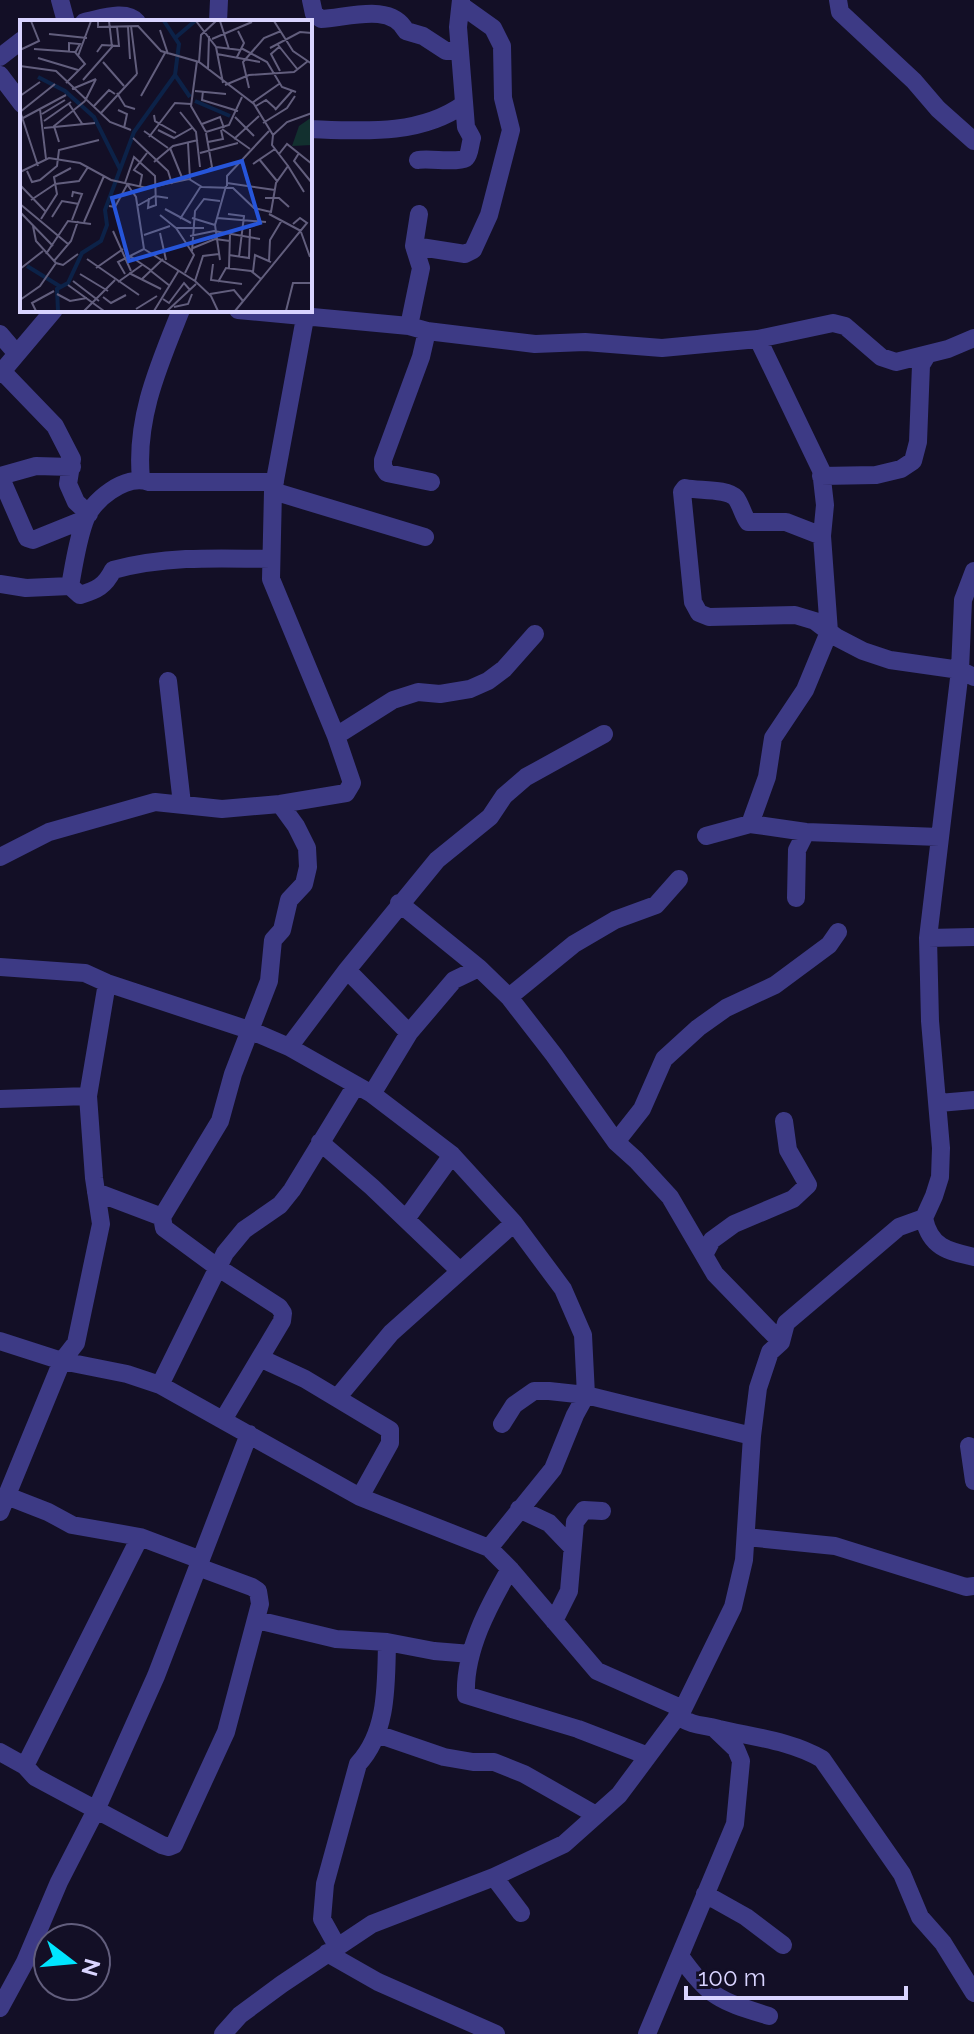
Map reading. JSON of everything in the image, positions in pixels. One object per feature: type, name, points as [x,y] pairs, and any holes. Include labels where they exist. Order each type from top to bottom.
[{"type":"street","points":[[60,0],[65,20]]},
{"type":"street","points":[[218,20],[219,0]]},
{"type":"street","points":[[311,0],[314,14],[321,19],[374,13],[401,22],[406,31],[423,36],[446,51],[459,50]]},
{"type":"street","points":[[838,0],[840,12],[974,141]]},
{"type":"street","points":[[414,246],[465,254],[473,250],[489,215],[511,130],[503,98],[502,46],[493,28],[462,3],[458,27],[466,127],[472,138],[468,156],[457,162],[436,157],[418,160]]},
{"type":"street","points":[[95,20],[124,15],[135,20]]},
{"type":"street","points":[[0,57],[20,42]]},
{"type":"street","points":[[0,75],[20,101]]},
{"type":"street","points":[[312,129],[375,132],[443,117],[464,104]]},
{"type":"street","points":[[419,214],[414,246],[421,268],[418,328],[421,357],[383,467],[387,473],[431,482]]},
{"type":"street","points":[[52,312],[1,373],[55,426],[72,459],[68,484],[87,516]]},
{"type":"street","points":[[141,479],[147,395],[180,312]]},
{"type":"street","points":[[255,312],[418,328],[535,344],[594,343],[662,348],[758,339],[833,323],[845,326],[881,357],[896,362],[927,355],[974,338]]},
{"type":"street","points":[[0,857],[49,832],[135,806],[155,802],[222,809],[280,804],[346,793],[352,783],[336,736],[271,579],[274,487],[305,318]]},
{"type":"street","points":[[0,334],[17,354]]},
{"type":"street","points":[[750,824],[767,777],[773,738],[805,690],[829,632],[822,536],[825,505],[821,476],[758,339]]},
{"type":"street","points":[[821,476],[876,475],[901,469],[913,461],[918,442],[921,365],[927,355]]},
{"type":"street","points":[[72,467],[36,466],[0,476],[27,538],[33,540],[87,516],[114,486],[141,479],[149,482],[274,487],[425,537]]},
{"type":"street","points":[[822,536],[786,522],[748,522],[736,499],[727,492],[685,488],[682,492],[693,602],[699,613],[709,617],[795,615],[815,621],[863,651],[890,660],[967,674]]},
{"type":"street","points":[[70,586],[87,516]]},
{"type":"street","points":[[0,584],[26,588],[70,586],[80,595],[98,590],[113,570],[147,561],[200,557],[270,559]]},
{"type":"street","points":[[974,571],[963,600],[967,674],[939,837],[928,938],[930,1021],[939,1103],[940,1177],[924,1218],[927,1231],[936,1243],[974,1257]]},
{"type":"street","points":[[336,736],[393,700],[418,692],[440,694],[470,689],[488,681],[504,669],[535,634]]},
{"type":"street","points":[[168,681],[182,804]]},
{"type":"street","points":[[289,1047],[399,903],[437,860],[490,817],[504,796],[526,777],[604,734]]},
{"type":"street","points":[[223,1420],[282,1321],[283,1313],[279,1307],[164,1228],[162,1217],[220,1121],[233,1074],[269,981],[273,940],[282,930],[289,900],[304,884],[308,867],[307,848],[280,804]]},
{"type":"street","points":[[706,836],[750,824],[806,832],[939,837]]},
{"type":"street","points":[[796,898],[797,850],[806,832]]},
{"type":"street","points":[[509,997],[574,944],[615,920],[656,905],[679,879]]},
{"type":"street","points":[[399,903],[479,968],[509,997],[616,1142],[670,1197],[694,1233],[715,1274],[781,1342]]},
{"type":"street","points":[[616,1142],[642,1109],[664,1059],[726,1008],[771,987],[829,945],[838,932]]},
{"type":"street","points":[[928,938],[974,937]]},
{"type":"street","points":[[0,967],[85,973],[252,1031],[289,1047],[364,1089],[452,1155],[514,1223],[563,1289],[583,1335],[586,1395],[553,1469],[489,1548]]},
{"type":"street","points":[[160,1385],[217,1267],[244,1230],[280,1205],[320,1142],[454,980],[479,968]]},
{"type":"street","points":[[347,970],[409,1033]]},
{"type":"street","points":[[0,1752],[25,1766],[35,1777],[96,1810],[162,1845],[174,1845],[226,1732],[260,1604],[258,1591],[140,1537],[72,1525],[5,1493],[62,1361],[76,1343],[89,1286],[101,1224],[88,1096],[107,983]]},
{"type":"street","points":[[0,1099],[88,1096]]},
{"type":"street","points":[[939,1103],[974,1100]]},
{"type":"street","points":[[704,1255],[712,1240],[734,1224],[793,1199],[808,1185],[788,1150],[784,1121]]},
{"type":"street","points":[[320,1142],[460,1271]]},
{"type":"street","points":[[406,1219],[452,1155]]},
{"type":"street","points":[[96,1192],[162,1217]]},
{"type":"street","points":[[223,2034],[240,2015],[372,1924],[494,1877],[564,1844],[619,1795],[680,1712],[733,1607],[744,1560],[758,1388],[770,1352],[781,1342],[786,1323],[894,1230],[924,1218]]},
{"type":"street","points":[[337,1398],[391,1333],[514,1223]]},
{"type":"street","points":[[0,1341],[62,1361],[127,1374],[160,1385],[360,1497],[489,1548],[597,1671],[680,1712],[696,1727],[713,1727],[805,1748],[822,1759],[902,1874],[920,1917],[943,1943],[974,1993]]},
{"type":"street","points":[[260,1358],[305,1379],[390,1430],[390,1443],[360,1497]]},
{"type":"street","points":[[502,1424],[514,1405],[534,1391],[586,1395],[752,1436]]},
{"type":"street","points":[[0,2008],[25,1962],[59,1882],[96,1810],[156,1676],[249,1434]]},
{"type":"street","points":[[969,1446],[974,1481]]},
{"type":"street","points":[[519,1509],[549,1523],[572,1547]]},
{"type":"street","points":[[554,1621],[569,1591],[575,1522],[584,1510],[602,1511]]},
{"type":"street","points":[[25,1766],[140,1537]]},
{"type":"street","points":[[746,1537],[835,1546],[966,1587],[974,1586]]},
{"type":"street","points":[[510,1569],[494,1596],[471,1654],[466,1695],[578,1729],[648,1756]]},
{"type":"street","points":[[257,1620],[336,1639],[387,1642],[471,1654]]},
{"type":"street","points":[[387,1642],[385,1698],[377,1734],[370,1751],[358,1764],[325,1884],[322,1919],[332,1950],[378,1982],[496,2034]]},
{"type":"street","points":[[647,2034],[735,1824],[741,1761],[736,1749],[713,1727]]},
{"type":"street","points":[[377,1734],[444,1757],[494,1762],[524,1774],[596,1815]]},
{"type":"street","points":[[494,1877],[521,1913]]},
{"type":"street","points":[[705,1894],[756,1924],[783,1945]]},
{"type":"street","points":[[680,1956],[705,1990],[731,2004],[769,2016]]}]
